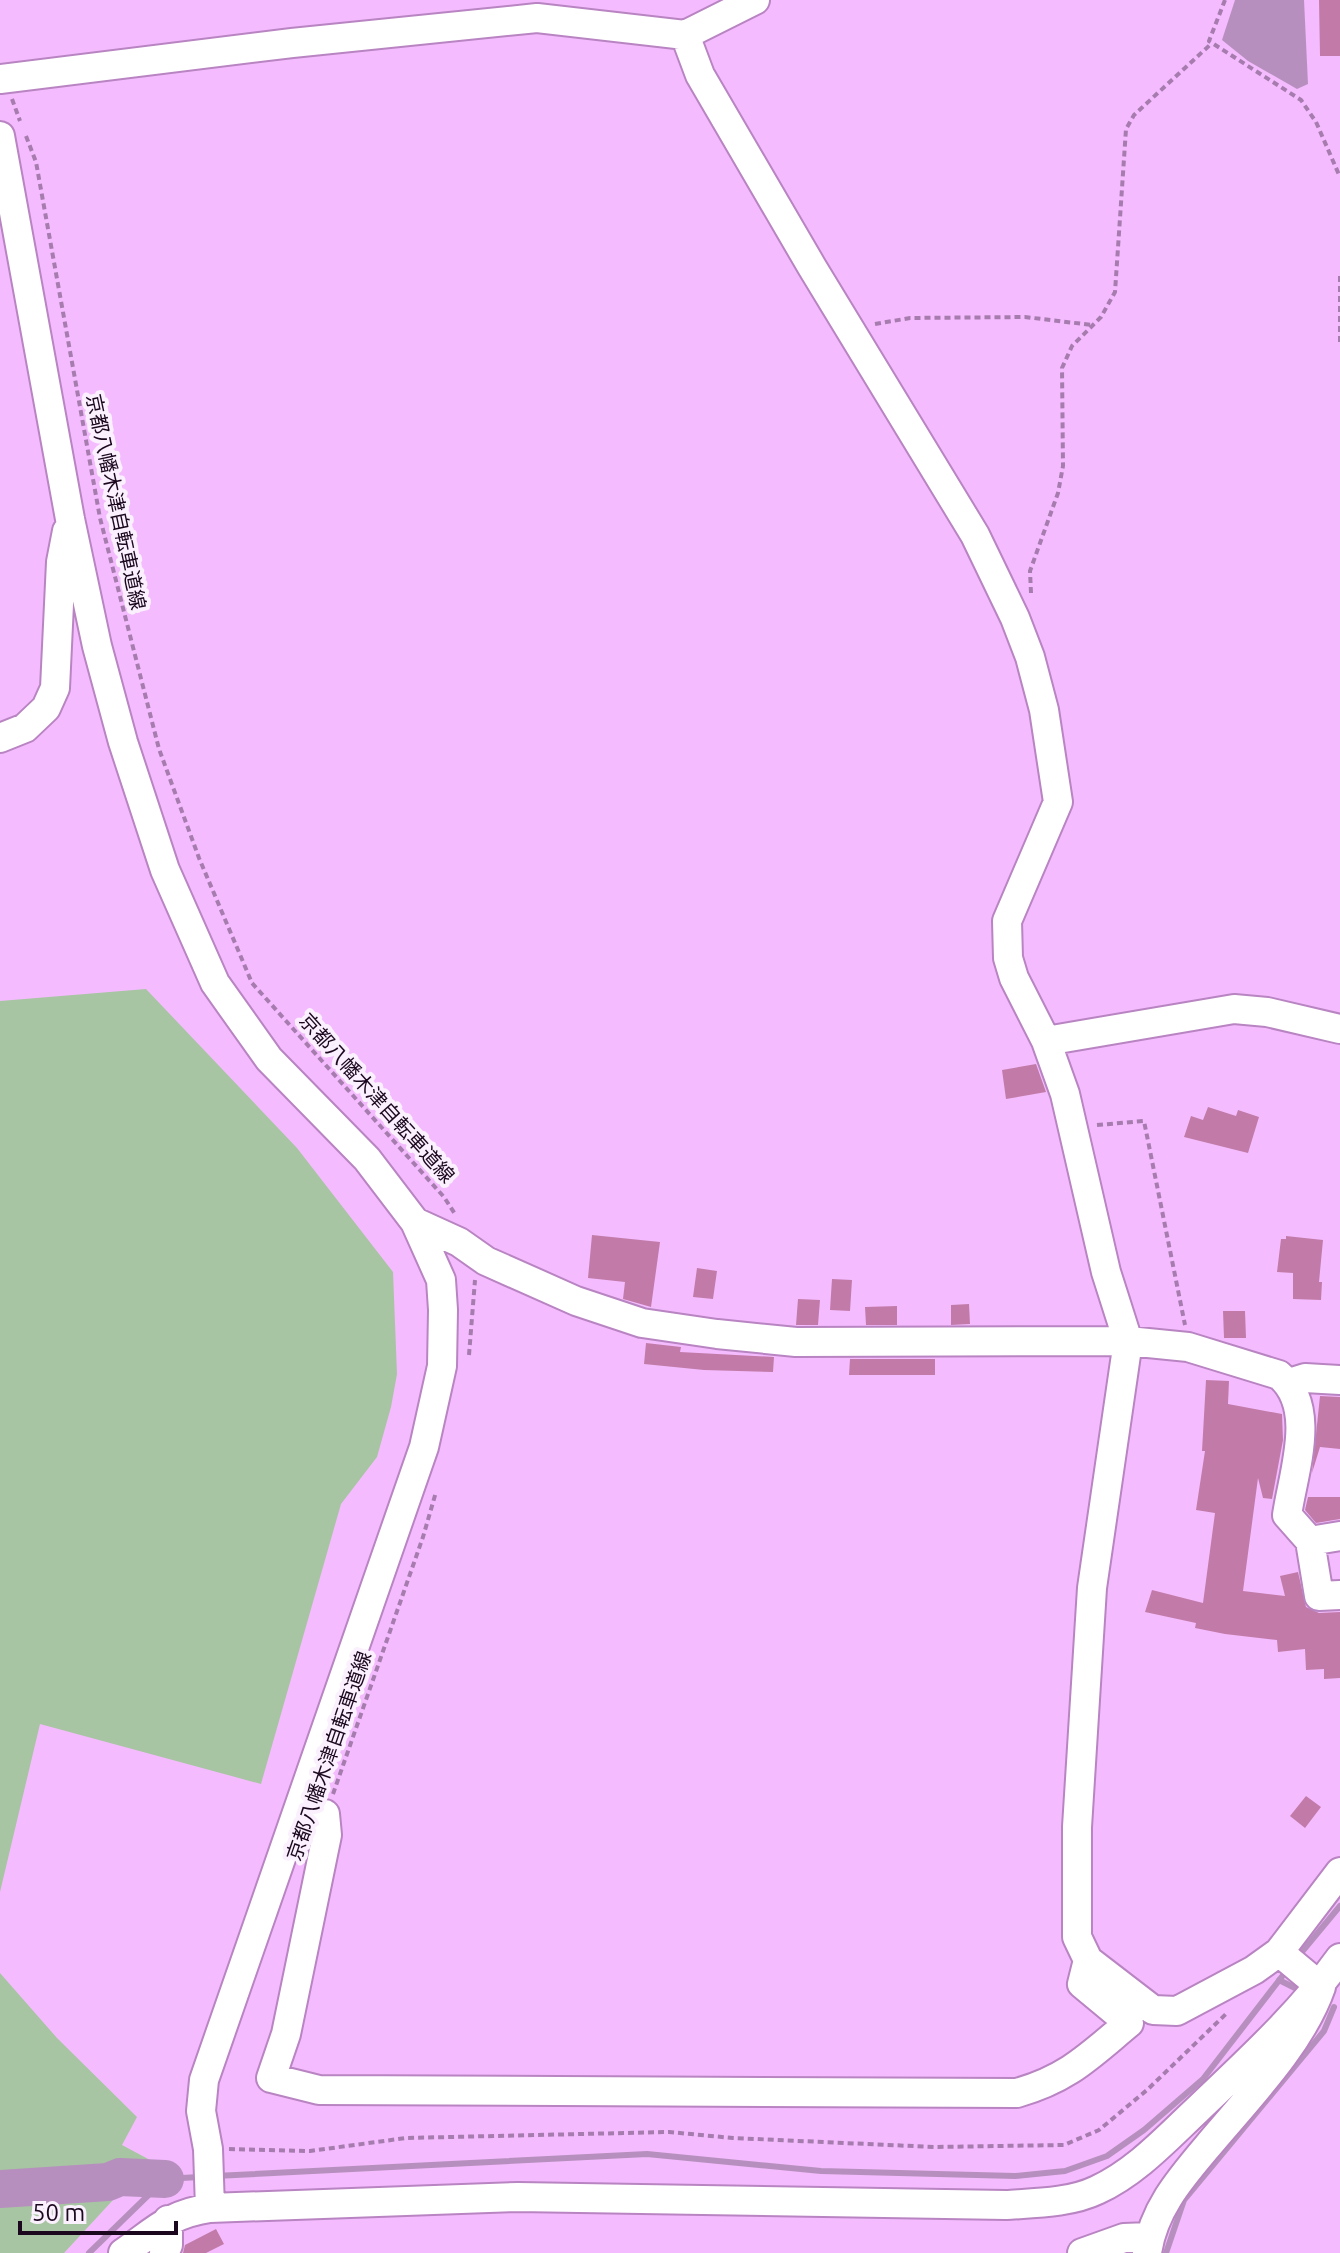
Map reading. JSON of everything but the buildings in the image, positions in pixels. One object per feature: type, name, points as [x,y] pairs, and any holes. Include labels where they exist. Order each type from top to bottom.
[{"type":"street","points":[[2,79],[536,9],[685,35],[755,0]]},
{"type":"street","points":[[685,35],[700,75],[975,535],[1030,657],[1052,748],[1058,802],[1007,921],[1006,942],[1014,978],[1046,1041],[1065,1094],[1106,1272],[1128,1341],[1092,1588],[1077,1827],[1077,1937],[1088,1960],[1153,2010],[1177,2011],[1254,1970],[1299,1968],[1340,1958]]},
{"type":"street","points":[[0,136],[70,519],[97,646],[123,742],[165,870],[215,983],[269,1059],[367,1159],[415,1222],[441,1280],[442,1366],[419,1462],[204,2080],[201,2111],[216,2154],[210,2204]]},
{"type":"street","points":[[0,738],[25,728],[46,708],[55,688],[61,562],[70,519]]},
{"type":"street","points":[[1046,1041],[1234,1009],[1267,1012],[1340,1029]]},
{"type":"street","points":[[415,1222],[459,1242],[486,1261],[576,1301],[642,1323],[796,1342],[1128,1341],[1188,1347],[1279,1375],[1289,1383],[1300,1415],[1298,1457],[1287,1515],[1310,1541],[1319,1596],[1340,1595]]},
{"type":"street","points":[[1289,1383],[1305,1378],[1340,1380]]},
{"type":"street","points":[[1310,1541],[1340,1536]]},
{"type":"street","points":[[325,1814],[327,1835],[321,1866],[286,2034],[271,2078],[319,2090],[1017,2093],[1046,2085],[1070,2072],[1129,2023],[1082,1984],[1088,1960]]},
{"type":"street","points":[[123,2253],[168,2220],[210,2204],[518,2197],[1006,2205],[1051,2201],[1095,2192],[1137,2167],[1271,2039],[1340,1872]]},
{"type":"street","points":[[1082,2253],[1124,2238],[1148,2245],[1170,2191],[1299,2032],[1314,2008],[1299,1968]]},
{"type":"street","points":[[164,2253],[168,2245],[168,2220]]},
{"type":"path","points":[[1225,0],[1209,41],[1301,100],[1316,122],[1340,177]]},
{"type":"path","points":[[1031,598],[1030,571],[1058,493],[1063,466],[1062,368],[1072,346],[1101,317],[1115,292],[1126,129],[1134,115],[1212,43]]},
{"type":"path","name":"京都八幡木津自転車道線","points":[[2,79],[36,162],[85,441],[118,593],[159,749],[199,858],[252,983],[444,1197],[461,1223]]},
{"type":"path","points":[[1340,276],[1340,346]]},
{"type":"path","points":[[847,323],[876,324],[910,318],[1025,317],[1092,325]]},
{"type":"path","points":[[1073,1126],[1144,1121],[1182,1298],[1188,1347]]},
{"type":"path","points":[[468,1357],[477,1267],[486,1261]]},
{"type":"path","name":"京都八幡木津自転車道線","points":[[325,1814],[423,1537],[440,1480]]},
{"type":"path","points":[[216,2154],[310,2151],[406,2138],[669,2132],[934,2147],[1064,2145],[1099,2130],[1236,2004]]},
{"type":"green space","points":[[146,989],[297,1148],[393,1272],[397,1374],[377,1457],[341,1504],[261,1784],[40,1724],[0,1892],[0,1001]]},
{"type":"green space","points":[[0,1973],[57,2038],[137,2117],[122,2145],[150,2160],[64,2253],[0,2253]]},
{"type":"shaded area","points":[[1235,0],[1304,0],[1308,84],[1297,89],[1248,61],[1222,40]]},
{"type":"waterway","points":[[1296,1959],[1340,1906]]},
{"type":"waterway","points":[[215,2176],[647,2154],[821,2171],[1015,2176],[1065,2171],[1107,2156],[1144,2130],[1203,2079],[1287,1970]]},
{"type":"waterway","points":[[1279,1980],[1299,1990]]},
{"type":"waterway","points":[[1166,2253],[1184,2200],[1324,2031],[1334,2007]]},
{"type":"waterway","points":[[0,2189],[108,2182],[120,2177],[165,2179]]},
{"type":"waterway","points":[[89,2253],[165,2179],[199,2177]]}]
